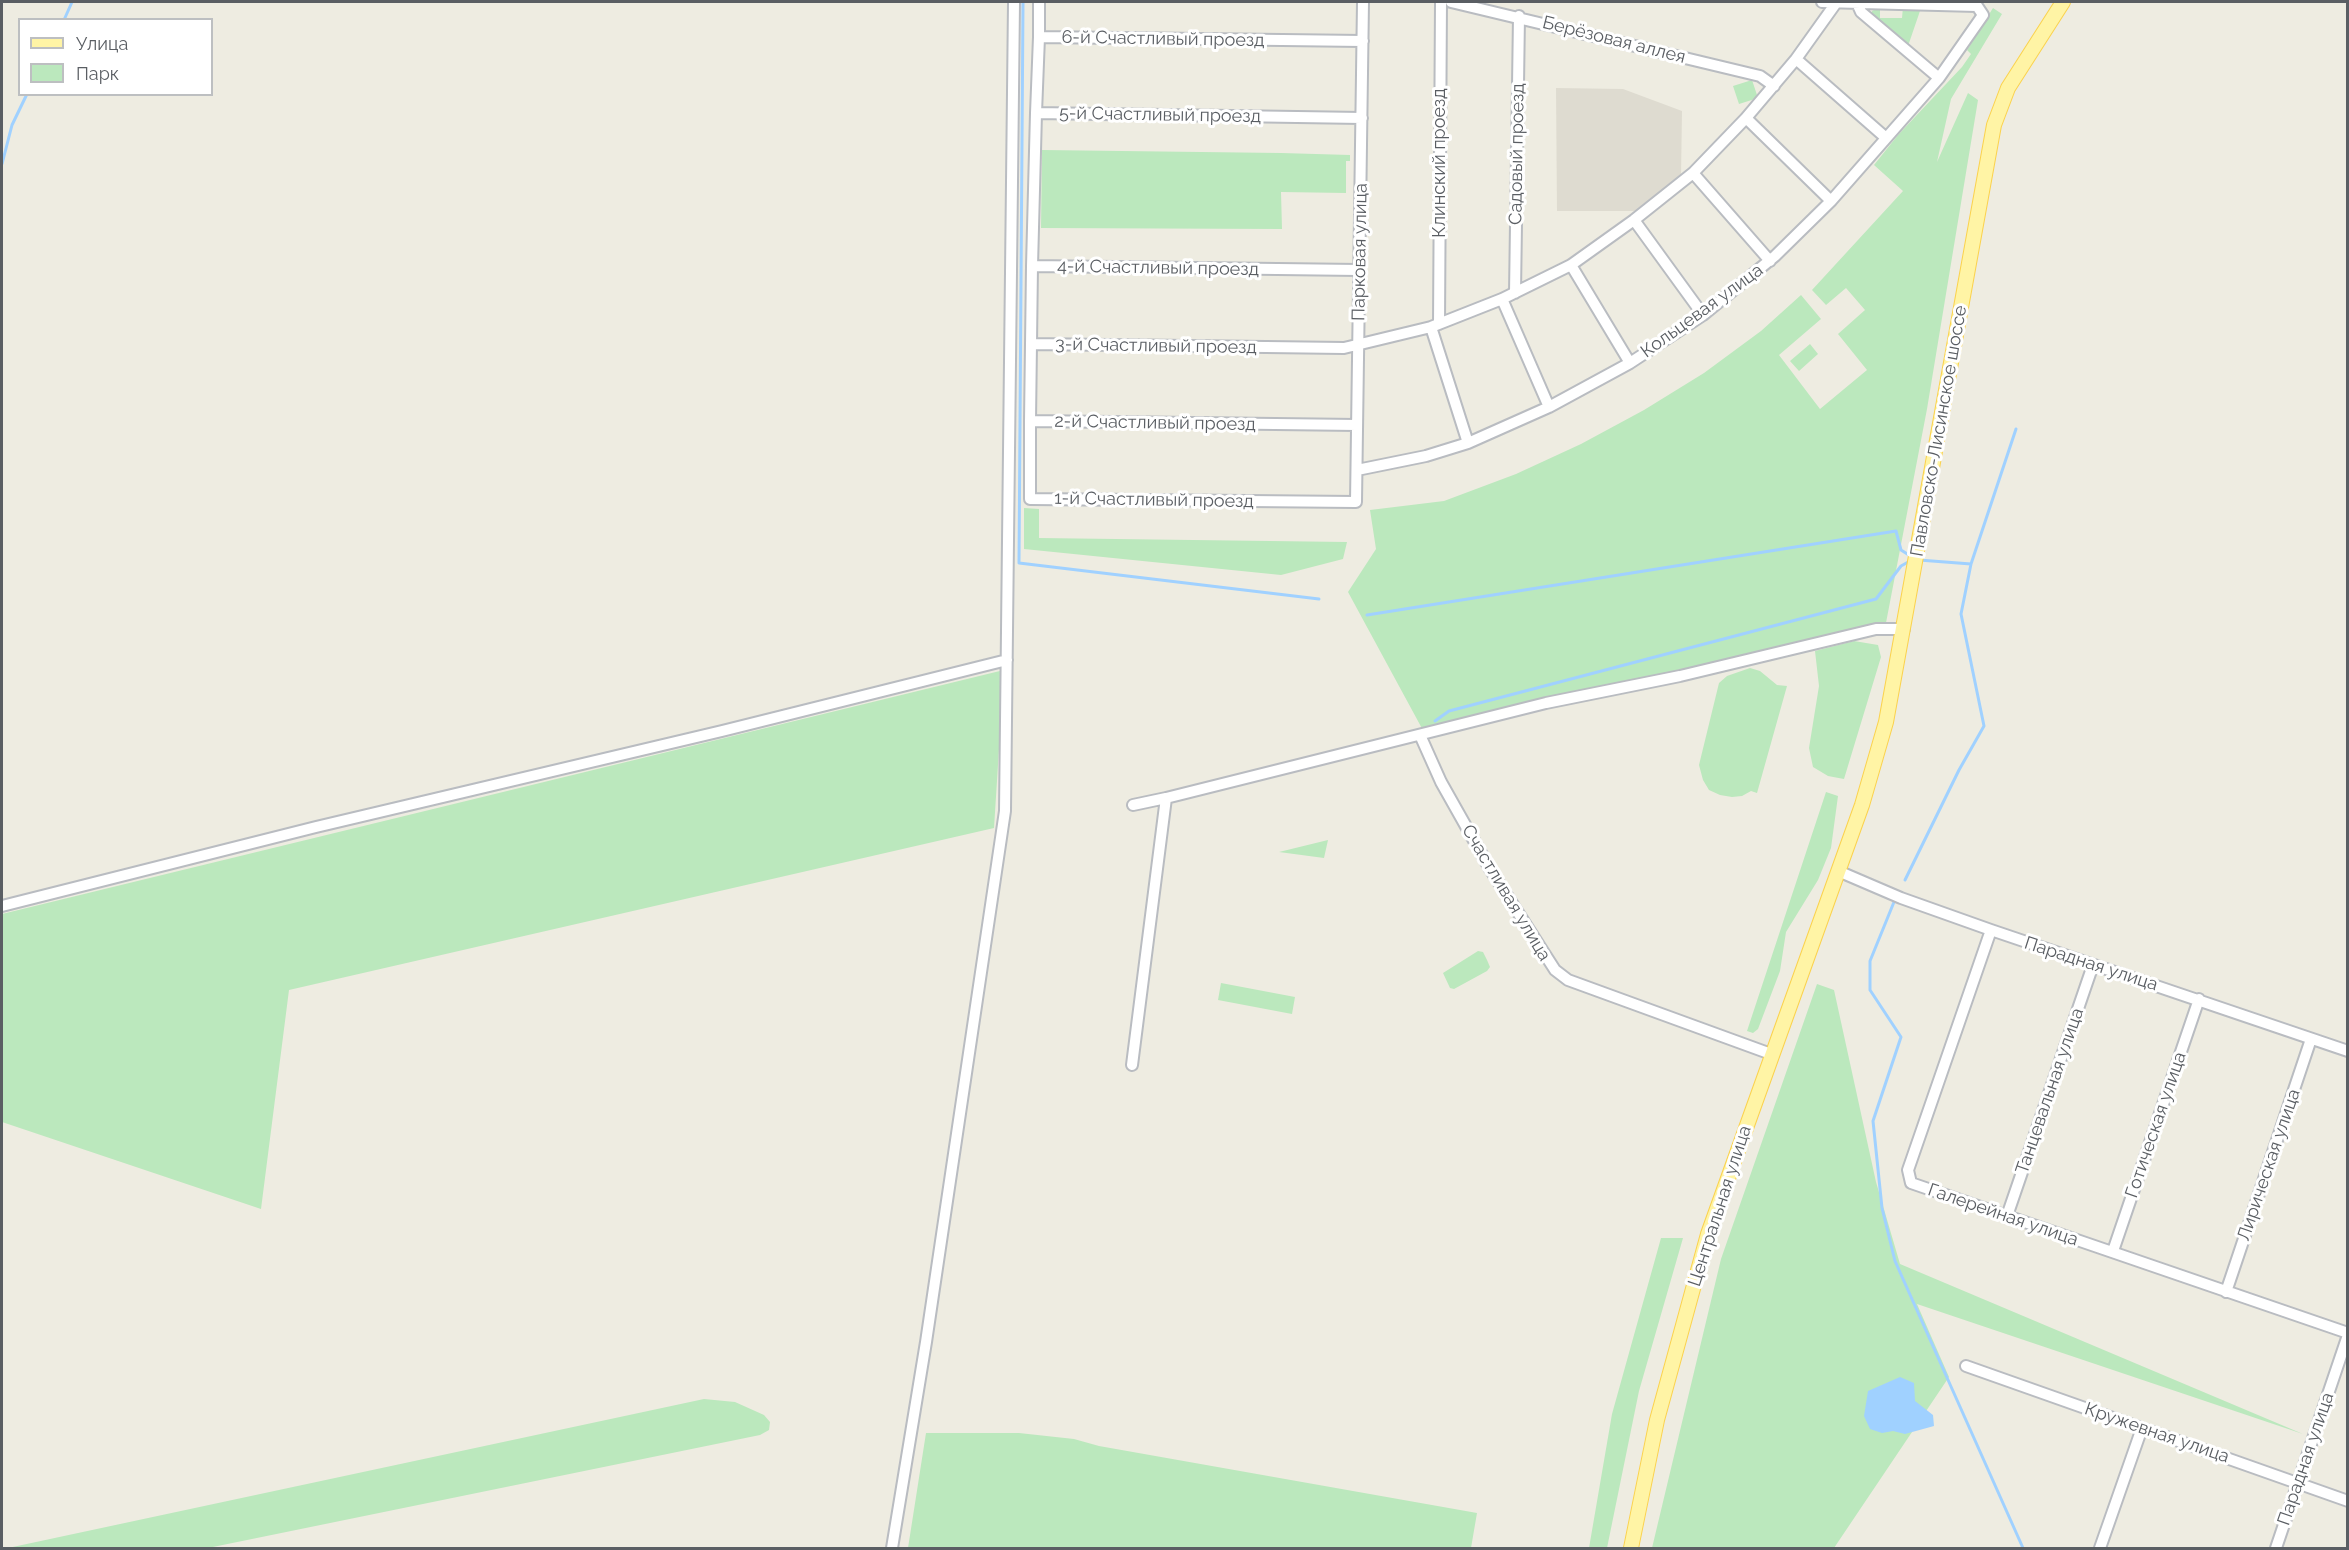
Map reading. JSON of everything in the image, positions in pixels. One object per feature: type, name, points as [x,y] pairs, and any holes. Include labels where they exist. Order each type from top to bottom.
[{"type":"main road","name":"Павловско-Лисинское шоссе","points":[[1838,871],[1862,805],[1886,722],[1994,125],[2008,88],[2063,2]]},
{"type":"main road","name":"Центральная улица","points":[[1631,1548],[1657,1420],[1698,1268],[1771,1054],[1838,871]]},
{"type":"street","points":[[892,1548],[928,1331],[1004,823],[1014,2]]},
{"type":"street","points":[[1039,2],[1039,37]]},
{"type":"street","name":"Парковая улица","points":[[1356,502],[1363,2]]},
{"type":"street","name":"Клинский проезд","points":[[1441,2],[1435,326],[1468,443]]},
{"type":"street","name":"Берёзовая аллея","points":[[1451,2],[1519,16],[1760,76],[1774,86]]},
{"type":"street","points":[[1822,2],[1857,3],[1861,12],[1940,78]]},
{"type":"street","name":"3-й Счастливый проезд","points":[[1032,266],[1032,344],[1344,348],[1435,326],[1515,293],[1571,265],[1634,220],[1693,173],[1774,86],[1836,3]]},
{"type":"street","name":"Кольцевая улица","points":[[1357,470],[1426,456],[1468,443],[1549,407],[1630,363],[1703,315],[1770,261],[1831,201],[1885,137],[1940,78],[1983,15],[1977,6],[1857,3]]},
{"type":"street","name":"Садовый проезд","points":[[1515,293],[1519,16]]},
{"type":"street","name":"6-й Счастливый проезд","points":[[1036,113],[1039,37],[1363,41]]},
{"type":"street","points":[[1796,59],[1885,137]]},
{"type":"street","name":"5-й Счастливый проезд","points":[[1035,190],[1036,113],[1362,118]]},
{"type":"street","points":[[1746,118],[1831,201]]},
{"type":"street","points":[[1693,173],[1770,261]]},
{"type":"street","name":"4-й Счастливый проезд","points":[[1035,190],[1032,266],[1359,270]]},
{"type":"street","points":[[1634,220],[1703,315]]},
{"type":"street","points":[[1571,265],[1630,363]]},
{"type":"street","points":[[1502,298],[1549,407]]},
{"type":"street","name":"2-й Счастливый проезд","points":[[1032,344],[1030,422],[1358,425]]},
{"type":"street","name":"1-й Счастливый проезд","points":[[1030,422],[1030,499],[1356,502]]},
{"type":"street","points":[[1133,805],[1546,704],[1680,676],[1876,629],[1904,629]]},
{"type":"street","points":[[2,906],[316,826],[722,731],[1007,660]]},
{"type":"street","name":"Счастливая улица","points":[[1420,735],[1441,782],[1490,870],[1555,970],[1568,980],[1771,1054]]},
{"type":"street","points":[[1132,1065],[1166,798]]},
{"type":"street","name":"Парадная улица","points":[[1838,871],[1901,898],[1991,930],[2348,1051]]},
{"type":"street","name":"Галерейная улица","points":[[1991,930],[1908,1176],[1914,1185],[2113,1251],[2348,1334]]},
{"type":"street","name":"Танцевальная улица","points":[[2007,1216],[2093,965]]},
{"type":"street","name":"Готическая улица","points":[[2113,1251],[2199,999]]},
{"type":"street","name":"Лирическая улица","points":[[2226,1292],[2311,1039]]},
{"type":"street","name":"Парадная улица","points":[[2276,1548],[2348,1334]]},
{"type":"street","name":"Кружевная улица","points":[[1966,1366],[2348,1501]]},
{"type":"street","points":[[2100,1548],[2142,1428]]},
{"type":"shaded area","points":[[1556,88],[1623,89],[1682,111],[1681,175],[1636,211],[1557,211]]},
{"type":"green space","points":[[1880,7],[1880,18],[1902,18],[1903,7],[1921,8],[1908,46],[1872,17],[1872,11]]},
{"type":"green space","points":[[1993,8],[2002,14],[1951,99],[1937,162],[1968,93],[1978,100],[1927,409],[1885,628],[1425,734],[1348,592],[1376,549],[1370,510],[1444,501],[1516,474],[1581,444],[1644,410],[1704,373],[1761,331],[1801,295],[1821,319],[1779,355],[1820,409],[1867,370],[1838,334],[1865,310],[1846,288],[1826,305],[1812,290],[1903,191],[1874,165],[1898,135],[1962,67],[1971,54],[1967,50]]},
{"type":"green space","points":[[1752,80],[1758,98],[1739,104],[1733,86]]},
{"type":"green space","points":[[1042,150],[1350,155],[1350,161],[1346,161],[1346,193],[1281,192],[1282,229],[1041,228]]},
{"type":"green space","points":[[1810,344],[1818,354],[1799,371],[1790,361]]},
{"type":"green space","points":[[1024,508],[1039,509],[1039,538],[1347,542],[1343,559],[1281,575],[1024,549]]},
{"type":"green space","points":[[1854,641],[1878,645],[1881,657],[1844,779],[1828,776],[1813,767],[1809,748],[1819,686],[1815,651]]},
{"type":"green space","points":[[1750,668],[1760,671],[1777,685],[1787,686],[1757,793],[1751,791],[1742,796],[1732,797],[1720,795],[1709,790],[1703,780],[1699,765],[1719,683],[1727,676]]},
{"type":"green space","points":[[1004,670],[994,828],[289,990],[261,1209],[2,1122],[2,914]]},
{"type":"green space","points":[[1826,792],[1838,796],[1831,848],[1818,880],[1786,932],[1780,971],[1758,1029],[1753,1033],[1747,1031]]},
{"type":"green space","points":[[1328,840],[1324,858],[1279,852]]},
{"type":"green space","points":[[1478,951],[1483,952],[1487,960],[1490,967],[1487,971],[1454,989],[1450,988],[1443,973]]},
{"type":"green space","points":[[1221,983],[1295,997],[1292,1014],[1218,1000]]},
{"type":"green space","points":[[1817,984],[1834,990],[1876,1182],[1900,1264],[2303,1434],[1917,1304],[1949,1377],[1834,1548],[1652,1548],[1721,1259]]},
{"type":"green space","points":[[1661,1238],[1683,1238],[1639,1391],[1607,1548],[1589,1548],[1612,1414]]},
{"type":"green space","points":[[704,1399],[735,1402],[764,1415],[770,1422],[769,1430],[760,1435],[208,1548],[8,1548]]},
{"type":"green space","points":[[926,1433],[1019,1433],[1074,1439],[1099,1446],[1477,1513],[1471,1548],[908,1548]]},
{"type":"water","points":[[1900,1377],[1914,1383],[1915,1401],[1933,1415],[1934,1426],[1905,1434],[1893,1431],[1882,1433],[1870,1429],[1864,1416],[1868,1391]]},
{"type":"waterway","points":[[65,18],[72,2]]},
{"type":"waterway","points":[[1023,2],[1019,563],[1319,599]]},
{"type":"waterway","points":[[2,164],[12,125],[26,96]]},
{"type":"waterway","points":[[1905,880],[1959,770],[1984,726],[1961,614],[1971,564],[2016,429]]},
{"type":"waterway","points":[[1367,615],[1896,531],[1901,550],[1912,557]]},
{"type":"waterway","points":[[1919,560],[1971,564]]},
{"type":"waterway","points":[[1435,721],[1449,711],[1876,599],[1901,566],[1910,561]]},
{"type":"waterway","points":[[1894,902],[1870,961],[1870,990],[1901,1037],[1873,1121],[1882,1208],[1895,1261],[2023,1548]]}]
